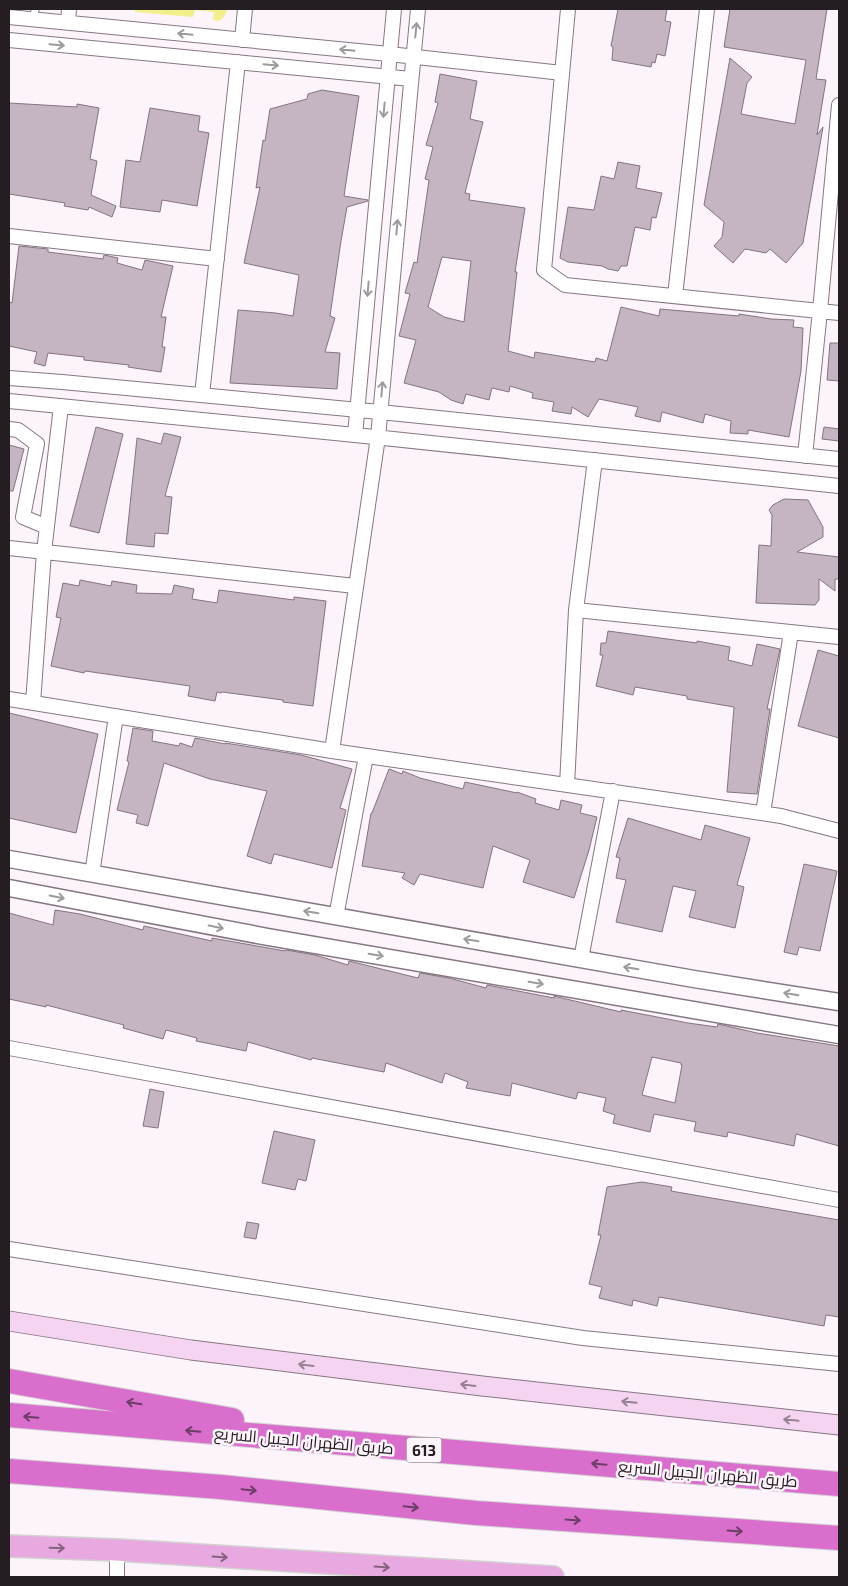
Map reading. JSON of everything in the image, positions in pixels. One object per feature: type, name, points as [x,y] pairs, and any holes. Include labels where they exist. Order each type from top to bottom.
[{"type":"highway","points":[[9,1381],[389,1447]]},
{"type":"highway","name":"طريق الظهران الجبيل السريع","points":[[9,1415],[839,1484]]},
{"type":"highway","points":[[9,1471],[221,1487],[476,1513],[832,1538]]},
{"type":"highway","points":[[9,1486],[221,1487]]},
{"type":"main road","points":[[9,1321],[200,1352],[482,1386],[839,1425]]},
{"type":"main road","points":[[9,1546],[117,1550],[552,1577]]},
{"type":"street","points":[[242,40],[245,9]]},
{"type":"street","points":[[355,435],[394,9]]},
{"type":"street","points":[[332,750],[378,437],[418,9]]},
{"type":"street","points":[[568,9],[544,270],[565,285],[839,313]]},
{"type":"street","points":[[675,296],[707,9]]},
{"type":"street","points":[[9,16],[34,14],[68,16],[242,40],[562,73]]},
{"type":"street","points":[[9,40],[411,79]]},
{"type":"street","points":[[202,395],[238,62]]},
{"type":"street","points":[[805,456],[839,105]]},
{"type":"street","points":[[9,236],[217,259]]},
{"type":"street","points":[[9,378],[380,412],[839,459]]},
{"type":"street","points":[[9,401],[378,437],[839,486]]},
{"type":"street","points":[[33,703],[44,552],[61,406]]},
{"type":"street","points":[[9,429],[18,430],[37,444],[23,517],[47,527]]},
{"type":"street","points":[[567,785],[576,610],[595,460]]},
{"type":"street","points":[[9,548],[355,586]]},
{"type":"street","points":[[576,610],[839,637]]},
{"type":"street","points":[[763,814],[791,632]]},
{"type":"street","points":[[9,699],[366,756],[781,816],[839,830]]},
{"type":"street","points":[[92,874],[116,716]]},
{"type":"street","points":[[336,917],[366,756]]},
{"type":"street","points":[[582,959],[613,791]]},
{"type":"street","points":[[9,859],[336,917],[839,1002]]},
{"type":"street","points":[[9,888],[268,937],[839,1035]]},
{"type":"street","points":[[9,1048],[839,1200]]},
{"type":"street","points":[[9,1249],[583,1338],[839,1364]]},
{"type":"street","points":[[117,1550],[117,1577]]},
{"type":"shaded area","points":[[135,9],[228,9],[224,17],[219,21],[213,20],[214,12],[195,10],[193,17],[135,12]]},
{"type":"building","points":[[618,9],[667,9],[665,21],[671,22],[665,56],[657,54],[655,63],[652,62],[651,67],[612,60],[613,47],[611,46]]},
{"type":"building","points":[[730,9],[827,9],[816,79],[826,80],[817,135],[823,127],[803,243],[786,263],[770,249],[766,253],[745,249],[733,263],[714,246],[722,237],[724,222],[704,205],[730,58],[752,77],[747,83],[741,114],[795,124],[806,60],[724,47]]},
{"type":"building","points":[[440,74],[477,81],[470,119],[483,122],[465,193],[470,194],[469,200],[525,208],[515,272],[517,272],[508,351],[534,358],[535,352],[595,362],[596,358],[607,361],[621,307],[659,316],[660,309],[794,320],[793,327],[803,328],[801,371],[789,437],[748,430],[748,434],[730,433],[731,421],[705,414],[703,423],[662,412],[660,422],[635,416],[638,407],[599,399],[588,417],[572,407],[571,414],[552,411],[554,402],[532,398],[533,393],[510,386],[509,392],[492,388],[489,400],[466,394],[463,404],[451,400],[439,392],[404,383],[416,340],[399,336],[410,294],[405,293],[414,262],[417,263],[429,180],[425,179],[433,147],[426,145],[438,103],[435,102]],"holes":[[[442,257],[471,261],[464,322],[444,317],[428,307]]]},
{"type":"building","points":[[322,90],[359,96],[344,196],[368,200],[347,207],[341,241],[330,316],[335,318],[325,352],[340,353],[337,389],[230,383],[238,310],[293,316],[299,275],[244,263],[260,187],[256,188],[270,109],[307,99],[308,94]]},
{"type":"building","points":[[9,103],[77,107],[77,104],[99,108],[90,159],[97,161],[91,195],[116,206],[112,217],[89,207],[88,210],[64,206],[65,203],[9,194]]},
{"type":"building","points":[[150,108],[200,116],[198,131],[209,133],[197,206],[162,200],[160,212],[120,207],[126,160],[140,162]]},
{"type":"building","points":[[618,162],[640,166],[636,188],[662,193],[656,218],[652,217],[650,230],[635,227],[627,266],[621,266],[618,271],[602,266],[568,262],[560,258],[568,207],[594,210],[601,176],[614,179]]},
{"type":"building","points":[[19,246],[103,259],[104,255],[118,258],[117,263],[142,270],[145,260],[173,266],[161,317],[166,317],[162,347],[165,347],[161,372],[128,367],[129,365],[84,360],[84,357],[48,353],[45,366],[34,363],[37,352],[9,346],[9,302],[12,303]]},
{"type":"building","points":[[830,343],[839,343],[839,381],[827,380]]},
{"type":"building","points":[[96,427],[123,434],[99,533],[70,526]]},
{"type":"building","points":[[824,427],[839,429],[839,441],[822,439]]},
{"type":"building","points":[[164,433],[181,437],[165,496],[172,497],[168,534],[155,533],[154,547],[126,544],[137,438],[161,444]]},
{"type":"building","points":[[9,445],[24,449],[13,491],[9,491]]},
{"type":"building","points":[[784,499],[808,500],[823,527],[823,537],[797,552],[839,557],[839,579],[835,579],[835,591],[819,579],[819,600],[815,605],[756,603],[759,545],[771,546],[772,515],[769,510],[773,505]]},
{"type":"building","points":[[80,580],[111,586],[112,581],[137,585],[136,593],[172,594],[174,585],[194,589],[192,599],[217,603],[219,590],[294,600],[294,597],[326,601],[313,706],[222,692],[217,692],[215,701],[188,696],[190,686],[85,671],[84,673],[51,666],[61,618],[56,617],[63,583],[79,586]]},
{"type":"building","points":[[608,631],[697,643],[697,641],[730,647],[728,660],[752,666],[757,644],[780,649],[767,709],[770,709],[757,794],[727,792],[734,707],[635,687],[633,695],[596,686],[603,655],[600,655],[601,643],[606,643]]},
{"type":"building","points":[[818,650],[839,656],[839,738],[798,726]]},
{"type":"building","points":[[9,713],[98,734],[76,833],[9,818]]},
{"type":"building","points":[[133,728],[153,731],[152,741],[179,746],[180,743],[192,747],[195,738],[301,755],[352,769],[340,808],[346,810],[332,868],[274,854],[271,864],[247,856],[267,791],[210,779],[164,763],[148,826],[136,823],[138,815],[117,810],[129,762],[127,761]]},
{"type":"building","points":[[389,769],[402,774],[403,771],[420,778],[463,789],[465,782],[517,792],[536,799],[535,803],[559,810],[561,800],[582,805],[580,813],[597,817],[574,898],[523,882],[530,860],[493,846],[483,888],[420,874],[414,885],[402,878],[405,873],[362,866],[371,813]]},
{"type":"building","points":[[628,818],[701,840],[705,825],[750,838],[737,885],[744,887],[735,928],[689,917],[696,891],[673,886],[662,932],[616,922],[626,880],[616,878],[620,858],[616,857]]},
{"type":"building","points":[[804,864],[837,871],[820,951],[799,947],[797,955],[784,952]]},
{"type":"building","points":[[55,910],[80,914],[143,930],[144,926],[212,941],[212,938],[286,950],[315,955],[348,965],[349,961],[418,978],[420,973],[449,978],[486,988],[487,985],[554,998],[554,996],[621,1012],[621,1010],[717,1027],[718,1024],[757,1033],[839,1046],[839,1146],[796,1134],[794,1146],[728,1132],[727,1137],[694,1131],[696,1122],[654,1114],[650,1132],[613,1123],[615,1115],[603,1111],[606,1098],[578,1092],[576,1099],[512,1083],[510,1096],[466,1088],[468,1082],[445,1073],[442,1083],[386,1063],[384,1072],[312,1058],[311,1060],[248,1042],[246,1051],[196,1041],[197,1038],[166,1030],[163,1039],[123,1028],[124,1025],[46,1005],[46,1007],[9,999],[9,913],[53,925]],"holes":[[[652,1057],[681,1063],[675,1103],[642,1095]]]},
{"type":"building","points":[[150,1089],[164,1092],[158,1128],[143,1126]]},
{"type":"building","points":[[274,1131],[315,1140],[306,1181],[298,1179],[295,1190],[262,1183]]},
{"type":"building","points":[[642,1182],[672,1187],[671,1191],[839,1220],[839,1317],[826,1315],[824,1326],[659,1297],[657,1306],[633,1300],[632,1306],[599,1298],[602,1287],[589,1284],[601,1235],[598,1235],[607,1187]]},
{"type":"building","points":[[247,1222],[259,1224],[256,1239],[244,1237]]}]
